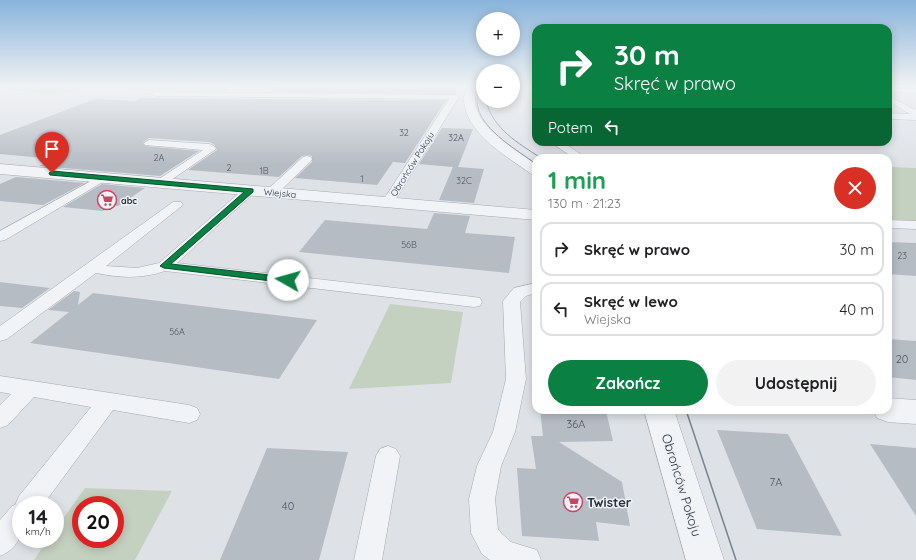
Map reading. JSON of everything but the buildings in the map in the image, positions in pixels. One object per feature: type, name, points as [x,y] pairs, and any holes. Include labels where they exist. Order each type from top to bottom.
[{"type":"street","points":[[471,112],[473,117],[486,132],[503,147],[532,168]]},
{"type":"street","name":"Wiejska","points":[[0,169],[532,215]]},
{"type":"street","points":[[892,410],[916,412]]},
{"type":"street","name":"Obrońców Pokoju","points":[[659,414],[705,560]]},
{"type":"lane","name":"Obrońców Pokoju","points":[[388,202],[451,112]]},
{"type":"lane","points":[[892,116],[916,117]]},
{"type":"lane","points":[[149,143],[209,147],[211,149],[160,183]]},
{"type":"lane","points":[[562,146],[575,154]]},
{"type":"lane","points":[[272,192],[307,159]]},
{"type":"lane","points":[[0,237],[102,178]]},
{"type":"lane","points":[[164,266],[250,190]]},
{"type":"lane","points":[[0,335],[177,205]]},
{"type":"lane","points":[[892,224],[916,225]]},
{"type":"lane","points":[[93,268],[126,274],[140,273],[164,266],[474,302]]},
{"type":"lane","points":[[527,560],[504,554],[492,544],[485,533],[482,499],[489,466],[504,432],[516,379],[511,301],[520,292],[532,289]]},
{"type":"lane","points":[[0,384],[190,414]]},
{"type":"lane","points":[[0,419],[29,389]]},
{"type":"lane","points":[[35,496],[108,401]]},
{"type":"lane","points":[[368,560],[388,456]]},
{"type":"lane","points":[[0,542],[12,527]]},
{"type":"green space","points":[[892,167],[916,168],[916,221],[892,219]]},
{"type":"green space","points":[[390,304],[463,312],[451,383],[349,389]]},
{"type":"green space","points":[[85,488],[172,491],[135,560],[34,560],[42,548],[64,548],[64,517],[72,506],[72,548],[124,548],[124,496],[79,496]]},
{"type":"tram line","points":[[480,112],[487,125],[502,140],[532,161]]},
{"type":"tram line","points":[[490,112],[500,127],[515,141],[535,154]]},
{"type":"tram line","points":[[687,414],[736,560]]},
{"type":"place","name":"abc","points":[[107,200]]},
{"type":"place","name":"Twister","points":[[573,502]]},
{"type":"route","points":[[52,173],[250,190],[164,266],[288,280]]}]
